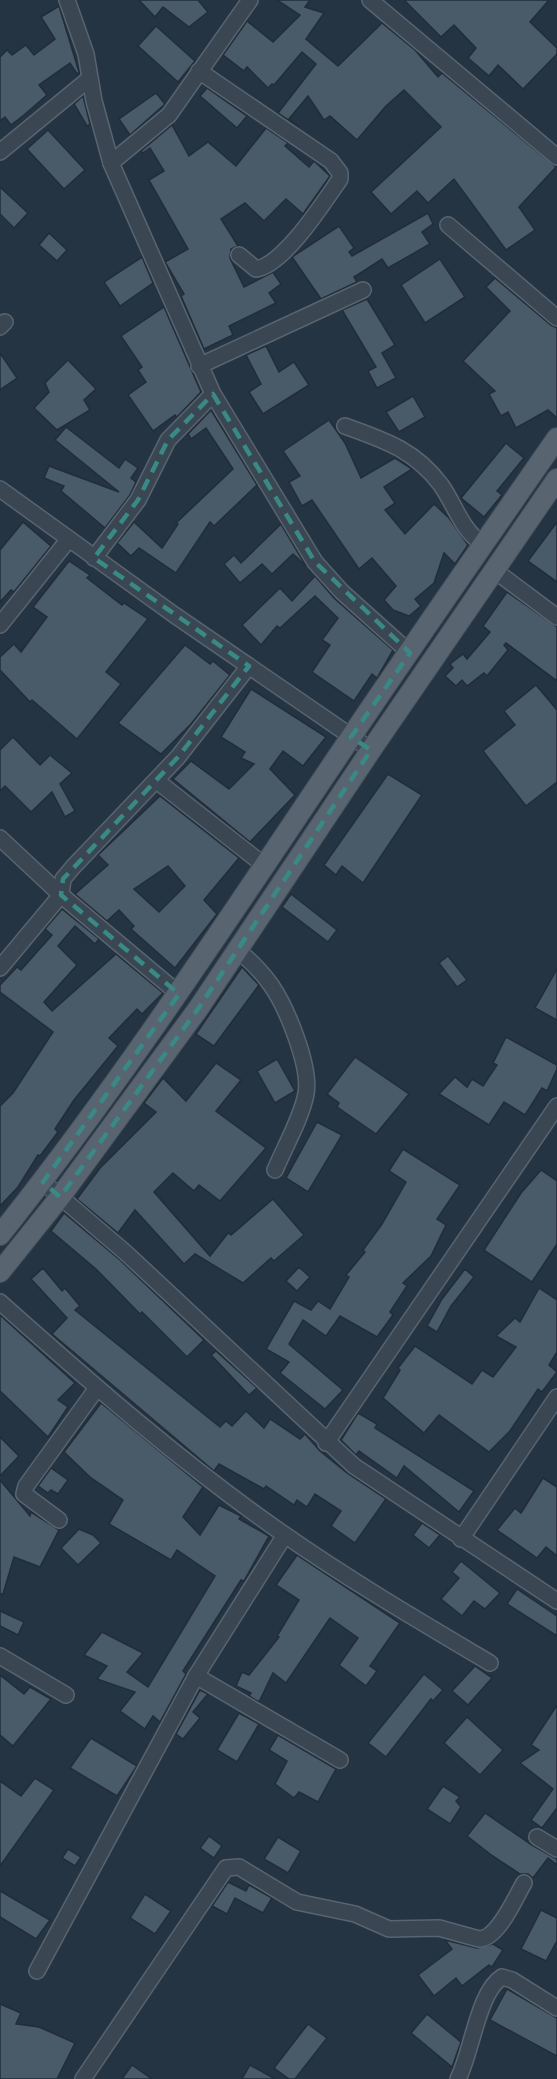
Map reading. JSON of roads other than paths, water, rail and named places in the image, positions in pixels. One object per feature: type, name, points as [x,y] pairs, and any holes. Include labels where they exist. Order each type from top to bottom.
[{"type":"main road","points":[[0,1235],[43,1182],[179,994],[351,737],[557,438]]},
{"type":"main road","points":[[0,1272],[60,1197],[198,1008],[557,479]]},
{"type":"street","points":[[67,0],[86,54],[89,79],[111,163],[213,394],[315,562],[342,592],[410,653]]},
{"type":"street","points":[[111,163],[148,136],[169,115],[250,0]]},
{"type":"street","points":[[370,0],[557,157]]},
{"type":"street","points":[[199,71],[331,161],[340,173],[340,179],[310,222],[292,244],[270,262],[255,269],[239,255]]},
{"type":"street","points":[[0,152],[89,79]]},
{"type":"street","points":[[448,225],[557,318]]},
{"type":"street","points":[[199,366],[363,290]]},
{"type":"street","points":[[94,558],[138,500],[168,440],[213,394]]},
{"type":"street","points":[[345,426],[393,443],[407,451],[441,486],[459,520],[469,534],[483,545]]},
{"type":"street","points":[[0,489],[94,558],[371,750]]},
{"type":"street","points":[[0,625],[69,539]]},
{"type":"street","points":[[494,570],[557,617]]},
{"type":"street","points":[[0,968],[61,895],[63,879],[157,781],[249,666]]},
{"type":"street","points":[[157,781],[265,866]]},
{"type":"street","points":[[0,838],[61,895],[179,994]]},
{"type":"street","points":[[236,949],[257,966],[273,988],[298,1043],[307,1083],[306,1096],[274,1170]]},
{"type":"street","points":[[326,1443],[557,1106]]},
{"type":"street","points":[[43,1182],[126,1253],[326,1443],[354,1466],[557,1601]]},
{"type":"street","points":[[0,1302],[184,1461],[285,1535],[378,1597],[490,1663]]},
{"type":"street","points":[[59,1520],[24,1494],[26,1486],[97,1388]]},
{"type":"street","points":[[461,1539],[557,1397]]},
{"type":"street","points":[[37,1971],[196,1676],[285,1535]]},
{"type":"street","points":[[0,1656],[66,1695]]},
{"type":"street","points":[[196,1676],[340,1760]]},
{"type":"street","points":[[537,1836],[557,1849]]},
{"type":"street","points":[[83,2079],[226,1868],[239,1867],[297,1902],[355,1914],[389,1929],[439,1928],[479,1939],[486,1939],[495,1933],[524,1883]]},
{"type":"street","points":[[458,2079],[466,2064],[487,1995],[494,1982],[502,1977],[512,1980],[557,2008]]}]
